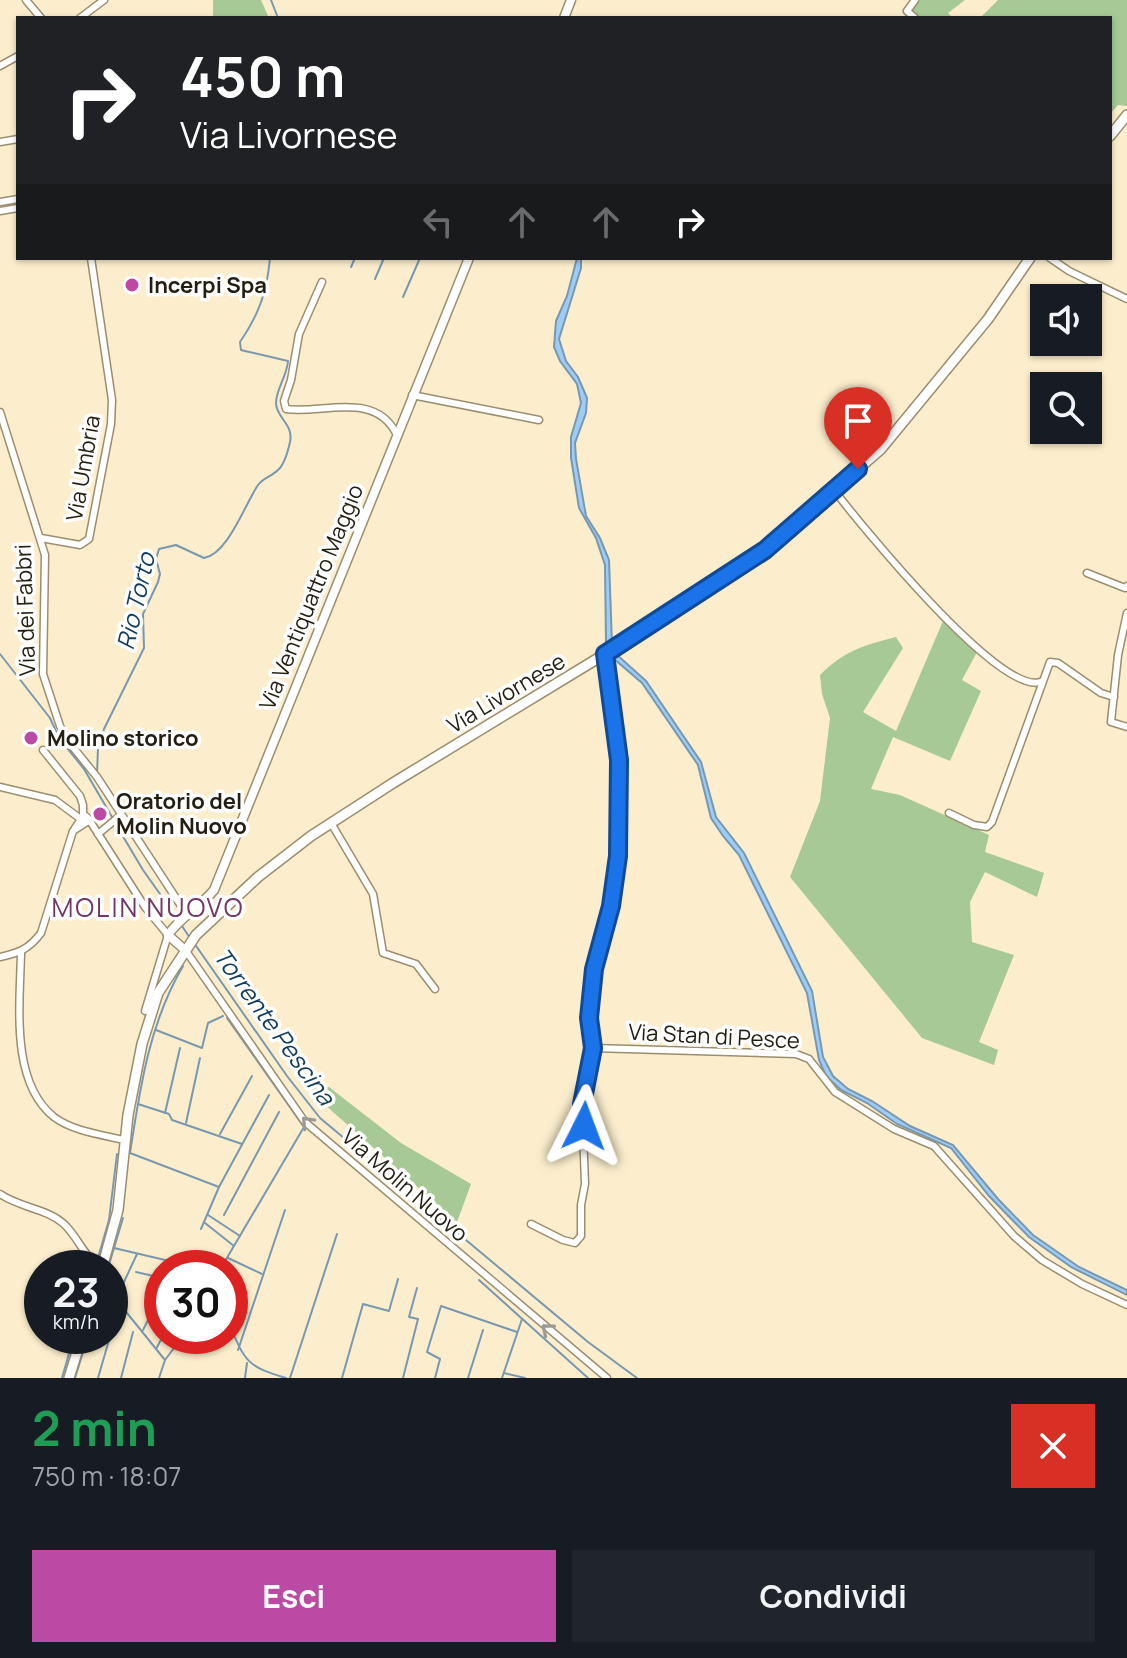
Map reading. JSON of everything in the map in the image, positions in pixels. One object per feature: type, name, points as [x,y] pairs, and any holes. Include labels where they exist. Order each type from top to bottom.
[{"type":"main road","name":"Via Livornese","points":[[107,1250],[118,1210],[124,1140],[146,1031],[158,993],[190,943],[258,877],[331,823],[619,645],[765,550],[881,449],[988,319],[1029,260]]},
{"type":"main road","points":[[69,1378],[76,1354]]},
{"type":"street","points":[[26,0],[39,16]]},
{"type":"street","points":[[83,16],[104,0]]},
{"type":"street","points":[[913,16],[907,11],[915,0]]},
{"type":"street","name":"Via Umbria","points":[[41,538],[80,545],[89,539],[111,424],[112,400],[91,260]]},
{"type":"street","name":"Via Ventiquattro Maggio","points":[[168,935],[214,890],[468,260]]},
{"type":"street","points":[[1053,260],[1127,299]]},
{"type":"street","points":[[322,282],[299,334],[284,401],[286,409],[362,408],[378,413],[392,424],[396,433]]},
{"type":"street","points":[[412,395],[539,420]]},
{"type":"street","name":"Via dei Fabbri","points":[[0,412],[45,555],[43,674],[48,695],[68,741],[97,777],[182,919]]},
{"type":"street","points":[[834,490],[878,547],[941,616],[990,659],[1034,684],[1042,681]]},
{"type":"street","points":[[1087,573],[1125,588],[1127,586]]},
{"type":"street","points":[[1127,613],[1118,655],[1111,722],[1127,727]]},
{"type":"street","points":[[531,1224],[575,1243],[581,1236],[585,1184],[582,1104],[593,1048],[589,1018],[594,969],[611,906],[618,843],[619,760],[606,653]]},
{"type":"street","points":[[949,813],[974,825],[987,827],[992,822],[1047,666],[1055,662],[1101,693],[1114,697]]},
{"type":"street","points":[[0,957],[21,953],[41,933],[69,842],[84,819],[80,796],[43,750]]},
{"type":"street","points":[[0,787],[55,800],[84,819],[98,834],[156,922],[168,935],[190,943]]},
{"type":"street","points":[[98,834],[120,816]]},
{"type":"street","points":[[331,823],[373,894],[383,953],[416,964],[435,989]]},
{"type":"street","points":[[145,1011],[168,935]]},
{"type":"street","name":"Via Molin Nuovo","points":[[190,943],[305,1122],[607,1378]]},
{"type":"street","points":[[21,953],[20,1020],[24,1072],[34,1096],[55,1119],[124,1140]]},
{"type":"street","name":"Via Stan di Pesce","points":[[593,1048],[796,1054],[809,1059],[835,1092],[894,1129],[934,1146],[1014,1236],[1042,1260],[1082,1284],[1127,1305]]},
{"type":"street","points":[[0,1194],[16,1204],[53,1216],[69,1229],[84,1250]]},
{"type":"street","points":[[593,1367],[594,1378]]},
{"type":"green space","points":[[213,0],[261,0],[268,16],[213,16]]},
{"type":"green space","points":[[920,0],[965,0],[948,13],[951,16],[918,16],[911,10]]},
{"type":"green space","points":[[998,0],[1127,0],[1127,106],[1118,105],[1112,112],[1112,16],[982,16]]},
{"type":"green space","points":[[943,621],[977,652],[962,680],[981,691],[950,761],[893,737],[871,789],[900,795],[989,835],[985,852],[1044,873],[1037,897],[985,872],[970,902],[972,942],[1014,955],[979,1042],[998,1050],[994,1065],[922,1038],[790,877],[820,801],[830,718],[820,675],[855,650],[896,637],[903,648],[863,712],[896,731]]},
{"type":"green space","points":[[329,1087],[401,1143],[471,1184],[457,1222],[324,1104],[311,1088]]},
{"type":"water","points":[[576,260],[581,260],[559,339],[566,361],[578,377],[587,398],[586,413],[575,443],[576,459],[586,516],[609,560],[612,644],[616,654],[646,681],[701,762],[716,817],[744,853],[812,991],[823,1057],[833,1076],[848,1089],[910,1126],[953,1145],[1033,1235],[1079,1267],[1127,1290],[1127,1295],[1071,1267],[1029,1237],[989,1196],[951,1148],[897,1124],[841,1090],[826,1076],[819,1060],[807,993],[739,855],[711,818],[698,765],[642,683],[613,658],[606,645],[605,565],[596,538],[579,508],[571,458],[571,437],[581,403],[577,384],[554,347],[556,321],[567,296]]},
{"type":"waterway","name":"Rio Torto","points":[[271,0],[277,16]]},
{"type":"waterway","name":"Rio Torto","points":[[97,774],[98,748],[104,729],[144,648],[143,614],[160,574],[156,559],[159,549],[176,545],[204,558],[213,554],[228,538],[258,485],[278,470],[286,457],[290,430],[276,403],[288,361],[241,350],[240,342],[261,302],[270,260]]},
{"type":"waterway","points":[[351,267],[354,260]]},
{"type":"waterway","points":[[375,279],[383,260]]},
{"type":"waterway","points":[[403,297],[419,260]]},
{"type":"waterway","name":"Torrente Pescina","points":[[0,654],[50,718],[59,738],[84,769],[112,817]]},
{"type":"waterway","name":"Torrente Pescina","points":[[115,823],[177,918]]},
{"type":"waterway","name":"Torrente Pescina","points":[[180,923],[190,938]]},
{"type":"waterway","name":"Torrente Pescina","points":[[194,943],[320,1118],[588,1342],[637,1378]]},
{"type":"waterway","points":[[183,966],[171,988],[154,1034],[142,1081],[130,1153],[219,1187]]},
{"type":"waterway","points":[[156,1030],[202,1048],[208,1023],[223,1016]]},
{"type":"waterway","points":[[227,1018],[304,1127],[232,1250]]},
{"type":"waterway","points":[[165,1113],[180,1048]]},
{"type":"waterway","points":[[186,1123],[200,1058]]},
{"type":"waterway","points":[[220,1134],[252,1076]]},
{"type":"waterway","points":[[201,1229],[219,1187],[269,1095]]},
{"type":"waterway","points":[[138,1104],[169,1114],[172,1120],[242,1144]]},
{"type":"waterway","points":[[224,1215],[279,1112]]},
{"type":"waterway","points":[[100,1250],[109,1220],[117,1154]]},
{"type":"waterway","points":[[248,1320],[285,1210]]},
{"type":"waterway","points":[[208,1215],[240,1236]]},
{"type":"waterway","points":[[113,1250],[123,1218]]},
{"type":"waterway","points":[[205,1223],[234,1246]]},
{"type":"waterway","points":[[290,1378],[337,1234]]},
{"type":"waterway","points":[[114,1248],[144,1255]]},
{"type":"waterway","points":[[128,1273],[137,1254]]},
{"type":"waterway","points":[[248,1267],[262,1274]]},
{"type":"waterway","points":[[136,1272],[144,1274]]},
{"type":"waterway","points":[[342,1378],[363,1304],[389,1311],[398,1279]]},
{"type":"waterway","points":[[479,1280],[588,1378]]},
{"type":"waterway","points":[[403,1378],[418,1319],[409,1317],[417,1288]]},
{"type":"waterway","points":[[435,1378],[440,1359],[427,1352],[441,1306],[517,1332]]},
{"type":"waterway","points":[[128,1314],[165,1360],[159,1378]]},
{"type":"waterway","points":[[502,1378],[522,1319]]},
{"type":"waterway","points":[[468,1378],[483,1330]]},
{"type":"waterway","points":[[121,1378],[133,1332]]},
{"type":"waterway","points":[[62,1378],[69,1354]]},
{"type":"waterway","points":[[75,1378],[82,1354]]},
{"type":"waterway","points":[[98,1378],[105,1354]]},
{"type":"waterway","points":[[165,1360],[170,1354]]},
{"type":"waterway","points":[[243,1354],[255,1366],[286,1378]]},
{"type":"waterway","points":[[245,1378],[247,1363]]},
{"type":"waterway","points":[[504,1373],[525,1378]]},
{"type":"place","name":"Incerpi Spa","points":[[132,285]]},
{"type":"place","name":"Molino storico","points":[[31,738]]},
{"type":"place","name":"Oratorio del Molin Nuovo","points":[[100,814]]},
{"type":"district","name":"MOLIN NUOVO","points":[[148,907]]},
{"type":"route","points":[[584,1126],[582,1104],[593,1048],[589,1018],[594,969],[611,906],[618,856],[619,760],[605,654],[765,550],[858,469]]}]
